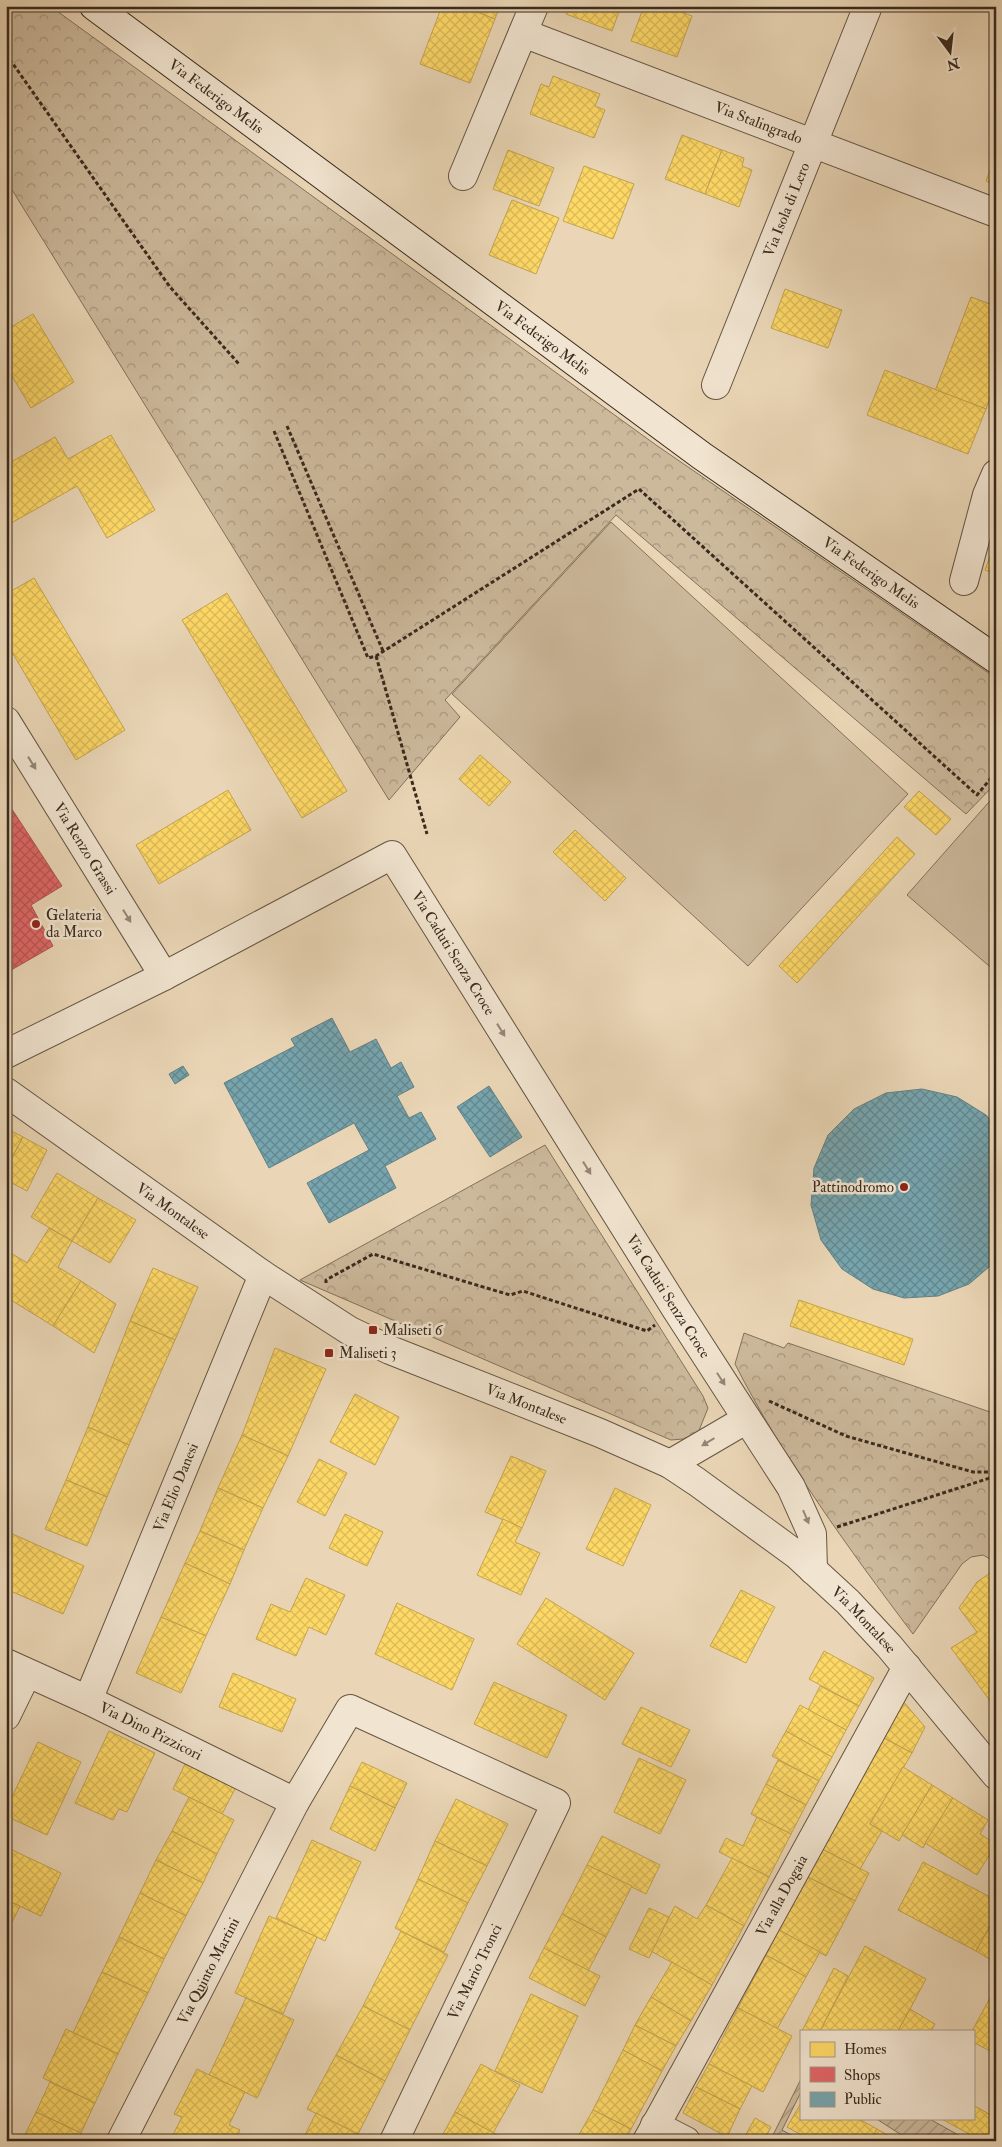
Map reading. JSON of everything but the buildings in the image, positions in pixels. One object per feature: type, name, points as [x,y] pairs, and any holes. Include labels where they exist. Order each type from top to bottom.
[{"type":"street","name":"Via Federigo Melis","points":[[94,6],[702,456],[996,660]]},
{"type":"street","points":[[463,176],[534,6]]},
{"type":"street","name":"Via Isola di Lero","points":[[716,385],[868,6]]},
{"type":"street","name":"Via Stalingrado","points":[[523,33],[996,213]]},
{"type":"street","points":[[964,581],[993,489]]},
{"type":"street","name":"Via Renzo Grassi","points":[[6,721],[164,976]]},
{"type":"street","name":"Via Caduti Senza Croce","points":[[6,1054],[164,976],[392,855],[676,1309],[791,1487],[812,1534],[813,1570]]},
{"type":"street","name":"Via Montalese","points":[[6,1092],[263,1275],[350,1331],[390,1350],[600,1433],[670,1464],[728,1503],[813,1570],[871,1626],[996,1775]]},
{"type":"street","name":"Via Elio Danesi","points":[[88,1700],[263,1275]]},
{"type":"street","points":[[670,1464],[747,1419]]},
{"type":"street","name":"Via alla Dogaia","points":[[686,2141],[651,2133],[907,1667]]},
{"type":"street","points":[[6,1716],[17,1668]]},
{"type":"street","name":"Via Dino Pizzicori","points":[[17,1668],[88,1700],[295,1802]]},
{"type":"street","name":"Via Quinto Martini","points":[[121,2141],[295,1802],[350,1709],[556,1802]]},
{"type":"street","name":"Via Mario Tronci","points":[[394,2141],[556,1802]]},
{"type":"path","points":[[6,54],[170,287],[239,364]]},
{"type":"path","points":[[287,426],[383,650]]},
{"type":"path","points":[[274,431],[368,658],[376,656],[639,489],[977,795],[996,772]]},
{"type":"path","points":[[376,656],[427,834]]},
{"type":"path","points":[[326,1286],[326,1280],[373,1254],[510,1295],[523,1291],[647,1331],[676,1309]]},
{"type":"path","points":[[766,1400],[846,1436],[973,1472],[996,1472]]},
{"type":"path","points":[[812,1534],[996,1476]]},
{"type":"green space","points":[[6,6],[50,6],[656,445],[996,678],[996,783],[966,814],[616,515],[445,700],[460,717],[389,800],[6,180]]},
{"type":"green space","points":[[611,522],[908,794],[748,966],[452,694]]},
{"type":"green space","points":[[996,794],[996,972],[907,895]]},
{"type":"green space","points":[[545,1145],[703,1396],[708,1408],[698,1433],[683,1439],[671,1440],[300,1280]]},
{"type":"green space","points":[[744,1333],[784,1348],[788,1343],[996,1414],[996,1551],[990,1559],[983,1555],[971,1557],[962,1564],[913,1634],[818,1503],[754,1400],[735,1364]]},
{"type":"green space","points":[[800,2081],[800,2094],[782,2130],[802,2141],[770,2141]]},
{"type":"green space","points":[[878,2120],[932,2120],[969,2141],[911,2141]]},
{"type":"place","name":"Gelateria da Marco","points":[[36,924]]},
{"type":"place","name":"Pattinodromo","points":[[904,1187]]},
{"type":"place","name":"Maliseti 6","points":[[373,1330]]},
{"type":"place","name":"Maliseti 3","points":[[329,1353]]}]
